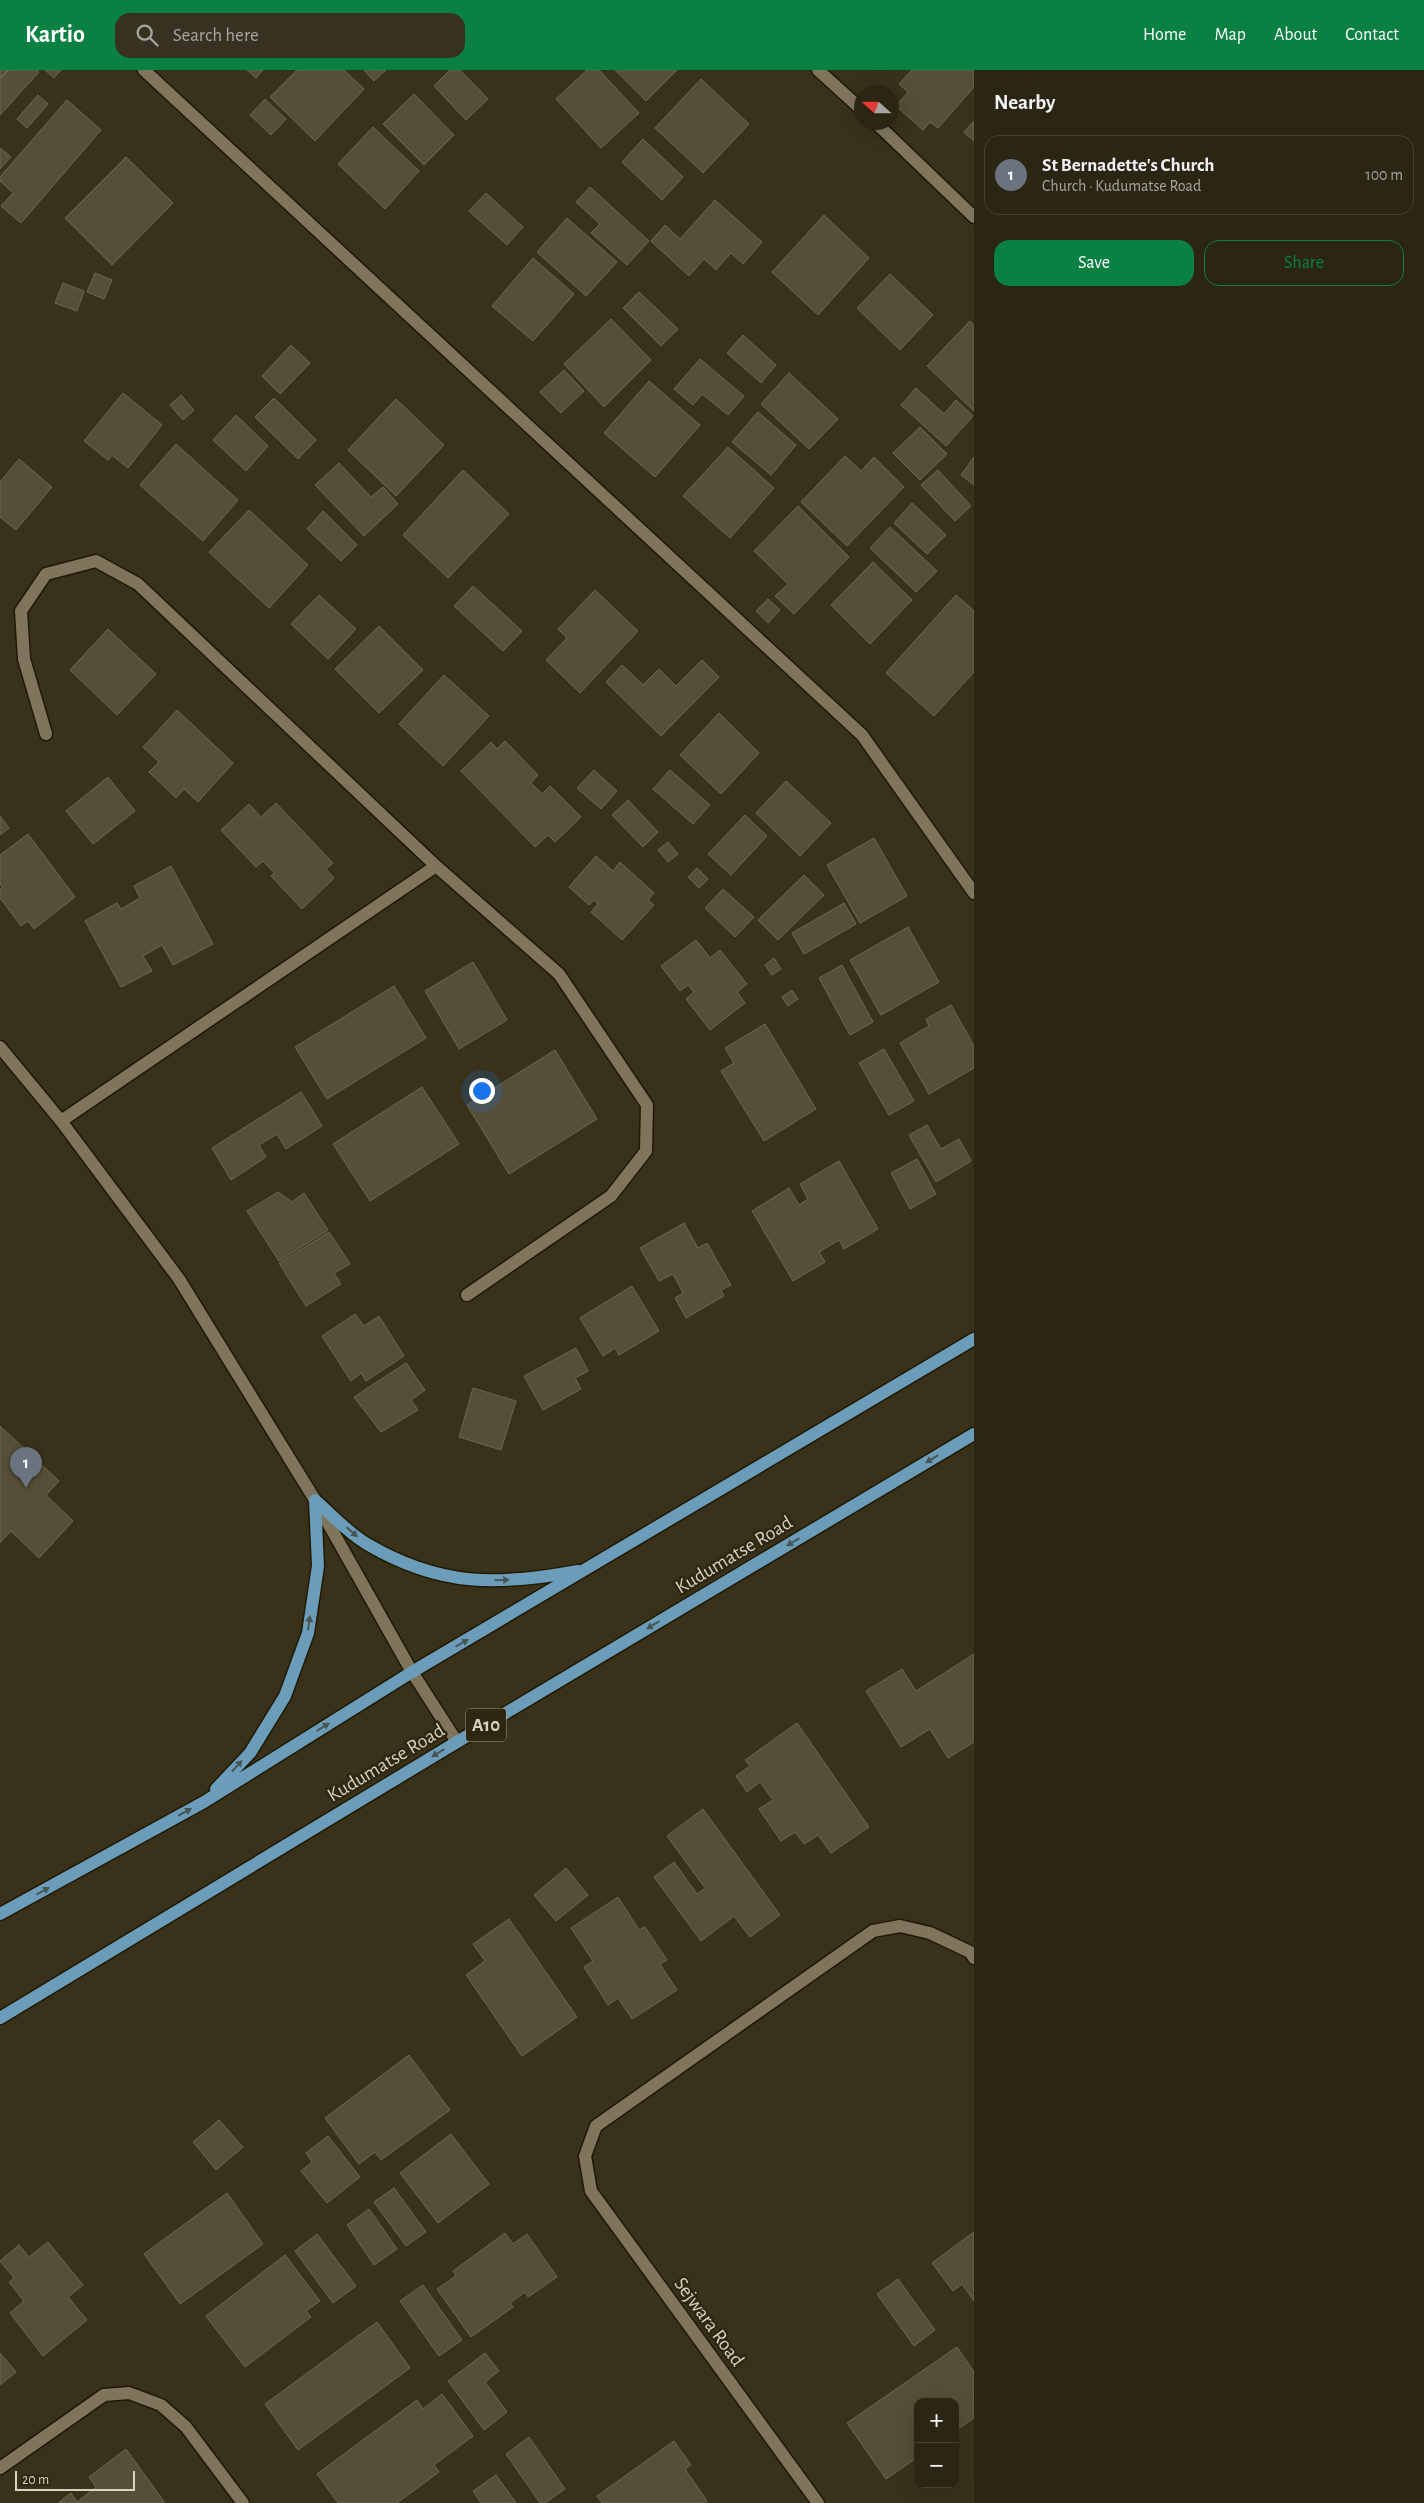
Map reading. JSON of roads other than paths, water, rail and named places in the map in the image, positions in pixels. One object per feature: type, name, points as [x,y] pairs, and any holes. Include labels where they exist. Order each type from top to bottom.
[{"type":"main road","points":[[0,1914],[204,1802],[412,1672],[974,1339]]},
{"type":"main road","name":"Kudumatse Road","points":[[0,2018],[457,1742],[974,1434]]},
{"type":"main road","points":[[315,1500],[366,1544],[416,1570],[472,1581],[534,1580],[587,1570]]},
{"type":"main road","points":[[204,1802],[250,1753],[285,1696],[309,1623],[318,1566],[315,1500]]},
{"type":"street","points":[[144,70],[862,735],[974,892]]},
{"type":"street","points":[[818,70],[854,103]]},
{"type":"street","points":[[883,130],[974,217]]},
{"type":"street","points":[[46,734],[24,659],[22,611],[46,574],[96,561],[138,584],[436,866],[559,974],[648,1105],[646,1151],[611,1196],[467,1296]]},
{"type":"street","points":[[61,1121],[436,866]]},
{"type":"street","points":[[0,1047],[61,1121],[179,1279],[315,1500],[412,1672],[457,1742]]},
{"type":"street","name":"Sejwara Road","points":[[818,2503],[591,2191],[585,2156],[596,2126],[873,1931],[900,1926],[930,1933],[970,1952],[974,1958]]},
{"type":"street","points":[[0,2468],[104,2395],[129,2393],[162,2405],[186,2427],[243,2503]]},
{"type":"place","name":"St Bernadette's Church","points":[[26,1488]]}]
